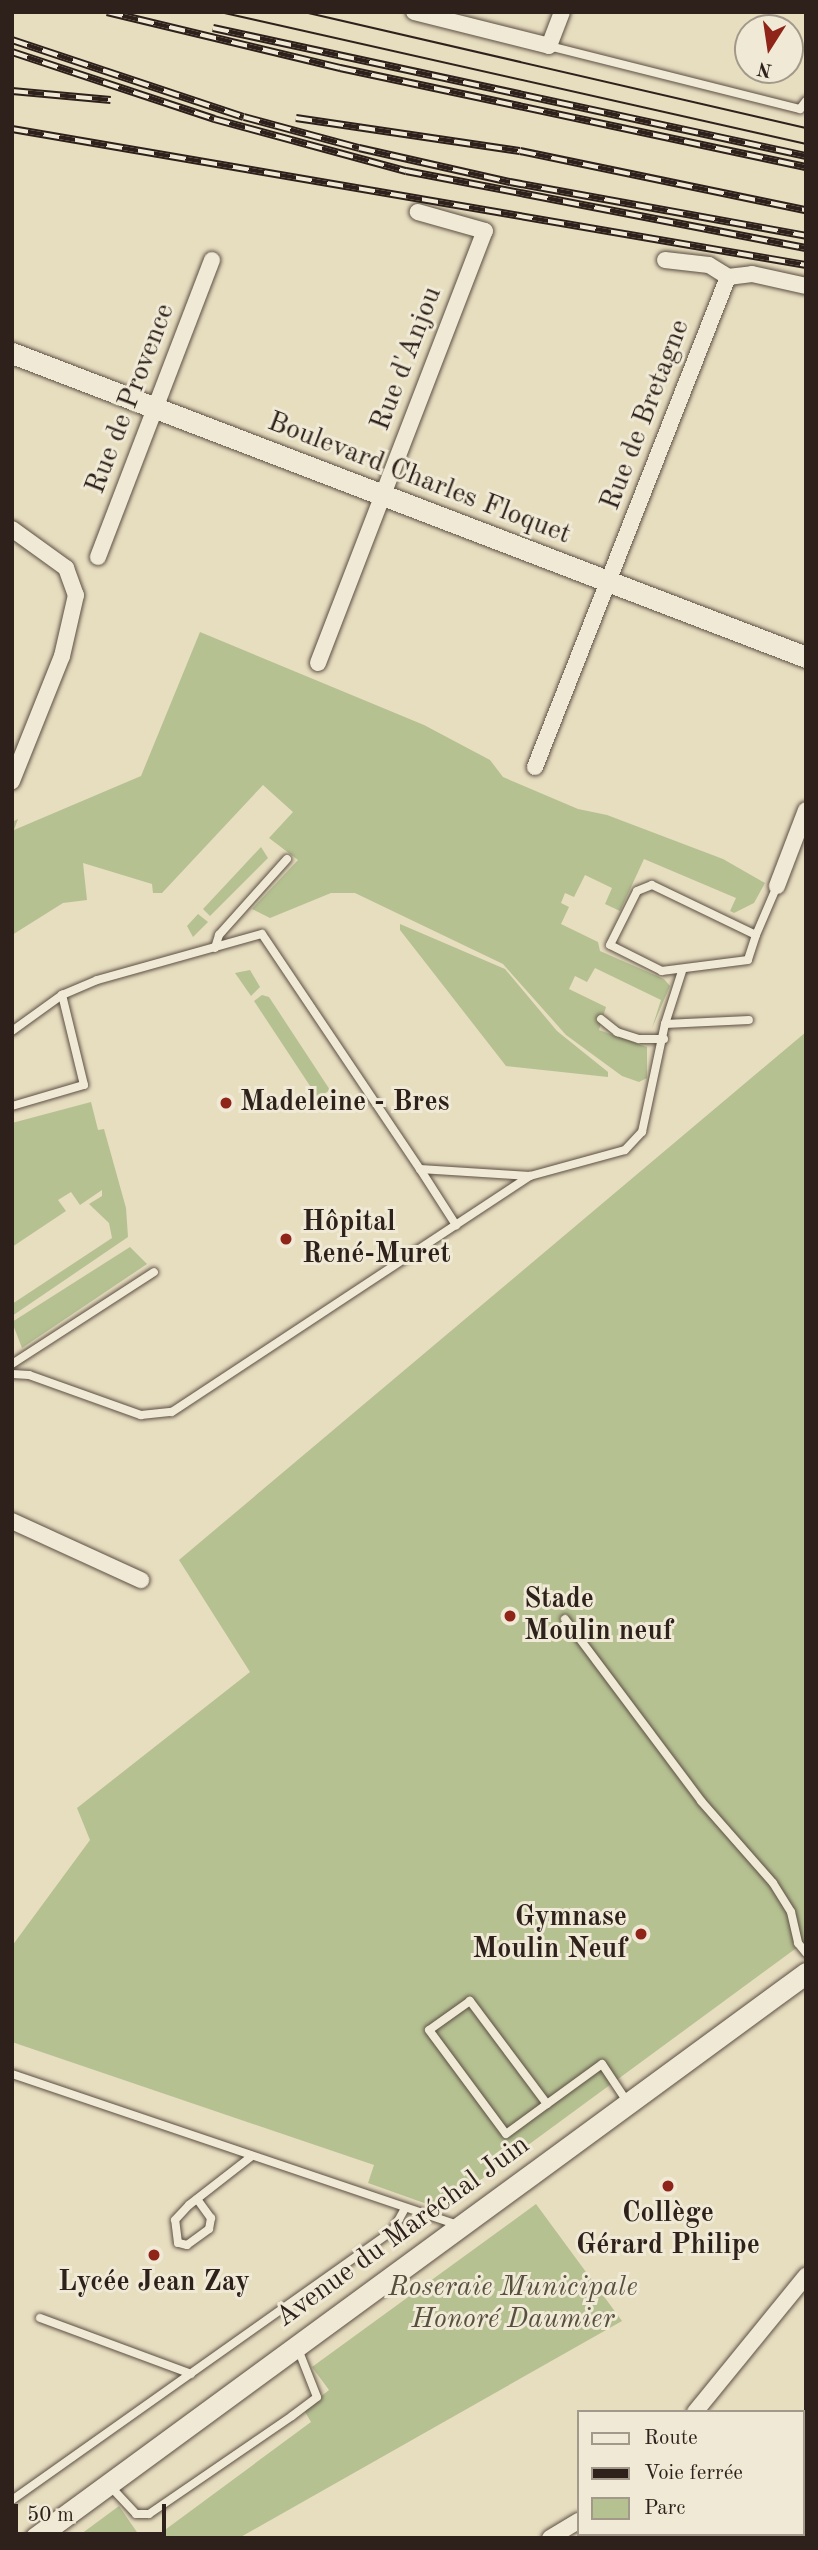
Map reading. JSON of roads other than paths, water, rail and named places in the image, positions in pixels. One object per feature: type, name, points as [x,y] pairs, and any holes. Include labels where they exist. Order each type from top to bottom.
[{"type":"street","points":[[414,12],[549,46],[562,12]]},
{"type":"street","name":"Rue d'Anjou","points":[[318,663],[485,231],[418,212]]},
{"type":"street","name":"Rue de Provence","points":[[98,558],[212,260]]},
{"type":"street","points":[[665,260],[709,265],[728,277],[752,274],[806,286]]},
{"type":"street","name":"Rue de Bretagne","points":[[535,767],[728,277]]},
{"type":"street","name":"Boulevard Charles Floquet","points":[[12,353],[806,657]]},
{"type":"street","points":[[12,529],[66,568],[76,595],[62,656],[12,781]]},
{"type":"street","points":[[777,886],[806,810]]},
{"type":"street","points":[[12,1521],[141,1580]]},
{"type":"street","name":"Avenue du Maréchal Juin","points":[[35,2538],[806,1973]]},
{"type":"street","points":[[697,2410],[806,2276]]},
{"type":"street","points":[[550,2538],[576,2522]]},
{"type":"lane","points":[[549,46],[800,109],[806,101]]},
{"type":"lane","points":[[215,948],[219,935],[287,859]]},
{"type":"lane","points":[[756,935],[652,885],[637,891],[610,945],[662,971],[682,971],[748,960],[777,886]]},
{"type":"lane","points":[[12,1031],[62,995],[97,980],[262,934],[456,1225]]},
{"type":"lane","points":[[12,1374],[29,1375],[141,1415],[172,1412],[530,1176],[625,1150],[642,1132],[664,1039],[665,1024],[682,971]]},
{"type":"lane","points":[[12,1106],[84,1085],[62,995]]},
{"type":"lane","points":[[601,1019],[628,1035],[664,1039]]},
{"type":"lane","points":[[665,1024],[749,1020]]},
{"type":"lane","points":[[420,1169],[530,1176]]},
{"type":"lane","points":[[12,1364],[154,1272]]},
{"type":"lane","points":[[565,1619],[701,1801],[773,1883],[792,1912],[798,1943],[806,1953]]},
{"type":"lane","points":[[547,2104],[470,2001],[429,2030],[506,2134],[602,2064],[628,2103]]},
{"type":"lane","points":[[12,2074],[460,2226]]},
{"type":"lane","points":[[197,2199],[211,2218],[209,2229],[187,2245],[178,2243],[173,2232],[175,2220],[197,2199],[252,2156]]},
{"type":"lane","points":[[12,2500],[393,2230],[405,2207]]},
{"type":"lane","points":[[40,2318],[191,2374]]},
{"type":"lane","points":[[107,2484],[136,2514],[149,2514],[307,2401],[317,2398],[296,2345]]},
{"type":"tram line","points":[[220,12],[806,144]]},
{"type":"tram line","points":[[304,12],[806,128]]},
{"type":"railway","points":[[107,12],[340,68],[806,167]]},
{"type":"railway","points":[[213,28],[806,156]]},
{"type":"railway","points":[[12,40],[244,117],[359,148],[510,182],[806,236]]},
{"type":"railway","points":[[12,52],[214,119],[406,171],[806,248]]},
{"type":"railway","points":[[12,91],[111,100]]},
{"type":"railway","points":[[296,118],[520,151],[806,210]]},
{"type":"railway","points":[[12,129],[806,265]]},
{"type":"place","name":"Madeleine - Bres","points":[[226,1103]]},
{"type":"place","name":"Hôpital René-Muret","points":[[286,1239]]},
{"type":"place","name":"Stade Moulin neuf","points":[[510,1616]]},
{"type":"place","name":"Gymnase Moulin Neuf","points":[[641,1934]]},
{"type":"place","name":"Collège Gérard Philipe","points":[[668,2186]]},
{"type":"place","name":"Lycée Jean Zay","points":[[154,2255]]},
{"type":"park label","name":"Roseraie Municipale Honoré Daumier","points":[[513,2304]]}]
